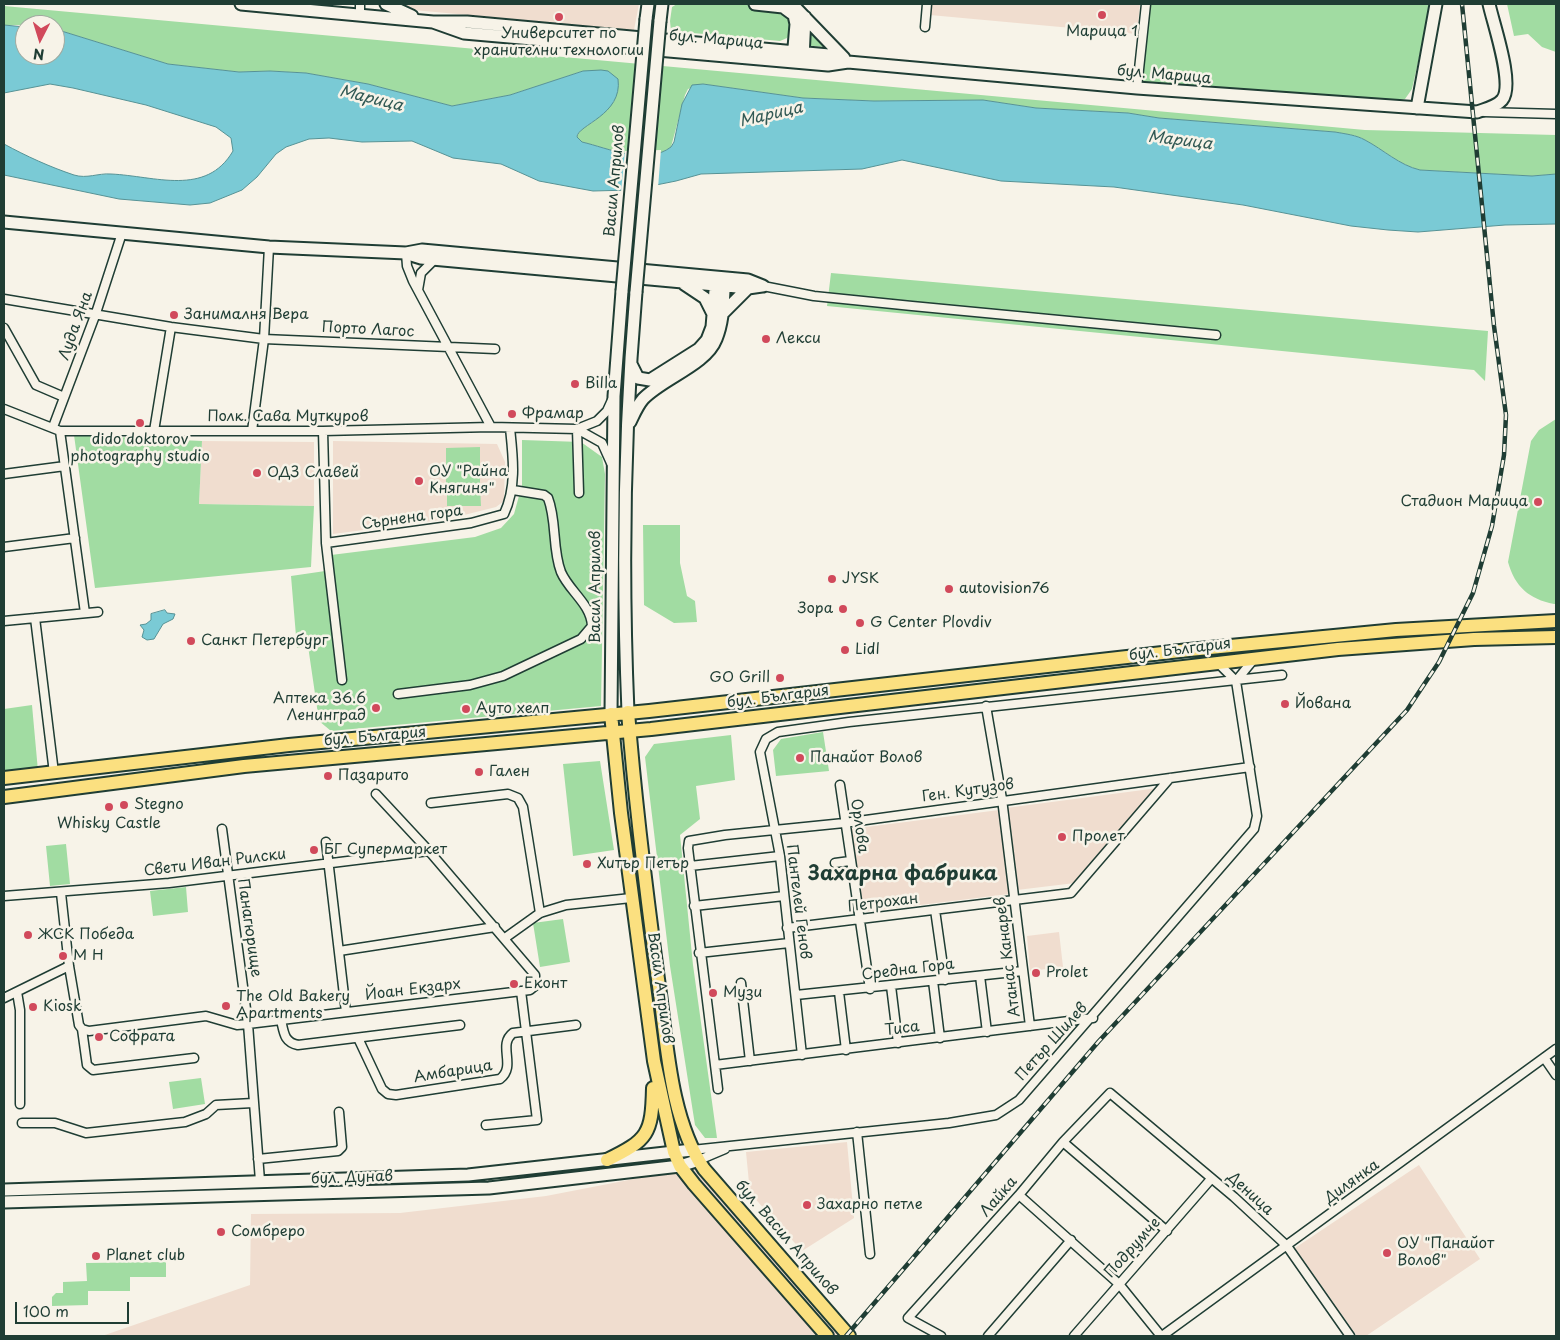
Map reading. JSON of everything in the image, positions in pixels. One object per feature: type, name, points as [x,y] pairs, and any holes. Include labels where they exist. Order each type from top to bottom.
[{"type":"main road","name":"бул. Марица","points":[[241,4],[324,11],[360,9],[428,22],[464,33],[644,49],[798,57],[829,55],[848,62],[1137,88],[1477,112]]},
{"type":"main road","points":[[324,11],[339,4]]},
{"type":"main road","points":[[386,4],[428,22]]},
{"type":"main road","name":"Васил Априлов","points":[[648,4],[614,396],[611,714],[631,898],[654,1061],[674,1152],[680,1166]]},
{"type":"main road","name":"Васил Априлов","points":[[662,4],[636,292],[627,428],[625,506],[628,712],[636,811],[672,1079],[686,1138],[695,1155]]},
{"type":"main road","points":[[661,19],[668,4]]},
{"type":"main road","points":[[756,4],[783,7],[789,10],[796,21],[795,36],[798,57]]},
{"type":"main road","points":[[792,4],[848,62]]},
{"type":"main road","points":[[1417,108],[1436,4]]},
{"type":"main road","points":[[1477,112],[1496,105],[1502,100],[1506,92],[1507,79],[1489,4]]},
{"type":"main road","points":[[798,57],[804,17]]},
{"type":"main road","name":"бул. Марица","points":[[428,22],[467,22],[775,50],[798,57]]},
{"type":"main road","points":[[775,50],[788,44],[795,36]]},
{"type":"main road","points":[[4,222],[269,247],[406,253],[422,250],[720,281],[748,288],[762,286]]},
{"type":"main road","points":[[406,253],[421,258],[678,281],[748,280],[762,286]]},
{"type":"main road","points":[[678,281],[701,294],[717,314]]},
{"type":"main road","points":[[627,428],[644,399],[709,350],[716,339],[720,281]]},
{"type":"main road","points":[[631,362],[638,378],[647,381],[652,380],[702,346],[711,332],[717,314],[748,288]]},
{"type":"main road","name":"бул. България","points":[[4,778],[289,745],[611,714],[1396,630],[1556,621]]},
{"type":"main road","name":"бул. България","points":[[4,797],[244,766],[629,732],[1216,662],[1397,643],[1556,637]]},
{"type":"main road","points":[[999,671],[1001,688]]},
{"type":"main road","points":[[608,1160],[638,1143],[649,1128],[653,1109],[654,1061]]},
{"type":"main road","name":"бул. Дунав","points":[[4,1190],[468,1175],[674,1152],[695,1155]]},
{"type":"main road","name":"бул. Дунав","points":[[4,1202],[489,1188],[680,1166],[695,1155]]},
{"type":"main road","name":"бул. Васил Априлов","points":[[695,1155],[849,1336]]},
{"type":"main road","points":[[680,1166],[827,1336]]},
{"type":"street","points":[[925,27],[927,4]]},
{"type":"street","points":[[1137,88],[1146,4]]},
{"type":"street","points":[[1477,112],[1556,114]]},
{"type":"street","name":"Луда Яна","points":[[56,429],[64,397],[96,313],[122,233]]},
{"type":"street","points":[[252,431],[264,338],[269,247]]},
{"type":"street","points":[[406,253],[408,270],[418,292],[492,427]]},
{"type":"street","points":[[418,292],[421,273],[436,259]]},
{"type":"street","points":[[762,286],[814,296],[1216,335]]},
{"type":"street","name":"Порто Лагос","points":[[4,299],[170,327],[264,338],[495,349]]},
{"type":"street","points":[[154,431],[170,327]]},
{"type":"street","points":[[4,328],[36,386],[64,397]]},
{"type":"street","points":[[577,429],[597,421],[607,410],[614,396]]},
{"type":"street","name":"Полк. Сава Муткуров","points":[[4,409],[56,429],[323,431],[492,427],[577,429]]},
{"type":"street","name":"Сърнена гора","points":[[326,543],[415,532],[488,519],[504,514],[513,490],[514,477],[510,428]]},
{"type":"street","points":[[56,429],[65,466],[84,613]]},
{"type":"street","points":[[577,429],[602,443],[612,468]]},
{"type":"street","points":[[577,429],[579,493]]},
{"type":"street","points":[[323,431],[326,543],[342,680]]},
{"type":"street","points":[[4,474],[65,466]]},
{"type":"street","points":[[398,694],[470,685],[503,676],[581,639],[592,626],[588,611],[564,579],[558,564],[548,498],[544,495],[513,490]]},
{"type":"street","points":[[4,547],[75,538]]},
{"type":"street","points":[[4,621],[98,612]]},
{"type":"street","points":[[35,618],[54,773]]},
{"type":"street","points":[[1236,681],[1256,658]]},
{"type":"street","points":[[1216,662],[1236,681]]},
{"type":"street","points":[[986,706],[1282,675]]},
{"type":"street","name":"Петър Шилев","points":[[695,1155],[734,1145],[949,1123],[996,1115],[1019,1100],[1254,830],[1257,816],[1236,681]]},
{"type":"street","name":"Пантелей Генов","points":[[802,1056],[780,856],[760,752],[766,739],[778,732],[986,706]]},
{"type":"street","name":"Атанас Канарев","points":[[986,706],[1002,800],[1030,1026]]},
{"type":"street","name":"Ген. Кутузов","points":[[690,866],[689,841],[844,823],[1250,767]]},
{"type":"street","name":"Петрохан","points":[[787,928],[1071,893],[1170,778]]},
{"type":"street","name":"Орлова","points":[[840,785],[844,823],[870,989]]},
{"type":"street","points":[[376,794],[429,851],[535,975],[535,986],[530,990],[521,991],[537,1120],[486,1125]]},
{"type":"street","points":[[431,803],[508,794],[518,798],[524,808],[540,914]]},
{"type":"street","name":"Панагюрище","points":[[222,829],[248,1024],[260,1181]]},
{"type":"street","points":[[326,842],[346,1012]]},
{"type":"street","name":"Свети Иван Рилски","points":[[4,896],[169,883],[429,851]]},
{"type":"street","points":[[718,1089],[699,953],[690,866],[780,856]]},
{"type":"street","points":[[835,863],[850,861]]},
{"type":"street","points":[[61,893],[69,966],[87,1065],[93,1070],[194,1058]]},
{"type":"street","points":[[694,906],[784,896]]},
{"type":"street","points":[[505,938],[540,914],[566,905],[631,898]]},
{"type":"street","points":[[934,910],[945,980]]},
{"type":"street","points":[[339,950],[495,927]]},
{"type":"street","points":[[699,953],[789,943]]},
{"type":"street","points":[[4,998],[69,966]]},
{"type":"street","name":"Средна Гора","points":[[796,995],[870,989],[1023,971]]},
{"type":"street","points":[[980,976],[987,1032]]},
{"type":"street","points":[[932,982],[940,1038]]},
{"type":"street","points":[[741,983],[750,1061]]},
{"type":"street","points":[[891,986],[898,1043]]},
{"type":"street","name":"Йоан Екзарх","points":[[82,1030],[89,1032],[206,1016],[229,1024],[248,1024],[521,991]]},
{"type":"street","points":[[17,992],[20,1010],[20,1104]]},
{"type":"street","points":[[839,992],[846,1050]]},
{"type":"street","name":"Тиса","points":[[715,1065],[802,1056],[1092,1018]]},
{"type":"street","points":[[281,1020],[285,1038],[290,1043],[298,1045],[460,1026]]},
{"type":"street","name":"Амбарица","points":[[358,1038],[382,1089],[388,1094],[396,1096],[500,1079],[506,1075],[508,1067],[507,1037],[513,1033],[527,1030],[576,1025]]},
{"type":"street","name":"Дилянка","points":[[1161,1336],[1545,1059],[1556,1049]]},
{"type":"street","points":[[1545,1059],[1556,1075]]},
{"type":"street","name":"Деница","points":[[1110,1093],[1286,1246],[1350,1336]]},
{"type":"street","name":"Лайка","points":[[941,1336],[908,1318],[1110,1093]]},
{"type":"street","points":[[22,1123],[55,1123],[86,1133],[185,1122],[206,1114],[216,1105],[253,1103]]},
{"type":"street","points":[[258,1159],[338,1150],[342,1147],[339,1112]]},
{"type":"street","points":[[857,1132],[870,1254]]},
{"type":"street","points":[[1064,1142],[1167,1231]]},
{"type":"street","name":"Петър Шилев","points":[[695,1155],[734,1145]]},
{"type":"street","name":"Подрумче","points":[[1074,1336],[1211,1179]]},
{"type":"street","points":[[1019,1196],[1119,1284],[1161,1336]]},
{"type":"street","points":[[988,1336],[1071,1240]]},
{"type":"shaded area","name":"Университет по хранителни технологии","points":[[399,4],[639,4],[634,30],[413,10]]},
{"type":"shaded area","points":[[931,4],[1140,4],[1137,34],[930,15]]},
{"type":"shaded area","name":"ОДЗ Славей","points":[[202,441],[314,442],[314,506],[199,504]]},
{"type":"shaded area","name":"ОУ \"Райна Княгиня\"","points":[[333,441],[497,444],[505,462],[504,501],[496,507],[448,519],[333,534]]},
{"type":"shaded area","name":"Пролет","points":[[1158,788],[1075,883],[1017,890],[1006,808]]},
{"type":"shaded area","points":[[999,810],[1009,894],[863,912],[851,829]]},
{"type":"shaded area","points":[[1059,932],[1063,967],[1030,971],[1027,936]]},
{"type":"shaded area","name":"Захарно петле","points":[[847,1142],[854,1218],[802,1251],[750,1193],[746,1152]]},
{"type":"shaded area","points":[[706,1165],[854,1336],[102,1336],[250,1285],[251,1214],[400,1213],[546,1196]]},
{"type":"shaded area","name":"ОУ \"Панайот Волов\"","points":[[1419,1165],[1480,1259],[1366,1336],[1357,1336],[1295,1248]]},
{"type":"green space","points":[[677,4],[734,4],[765,7],[788,14],[792,29],[787,38],[780,41],[671,31],[672,7]]},
{"type":"green space","points":[[1150,4],[1431,4],[1412,89],[1405,99],[1389,102],[1142,83]]},
{"type":"green space","points":[[1507,4],[1556,4],[1556,52],[1542,47],[1528,34],[1514,36]]},
{"type":"green space","points":[[4,6],[1365,130],[1556,135],[1556,174],[1532,176],[1420,170],[1398,161],[1362,138],[1335,132],[1159,118],[1128,113],[1036,108],[983,100],[874,101],[803,98],[703,84],[688,89],[671,147],[650,155],[627,154],[582,142],[577,137],[579,131],[594,121],[614,101],[618,83],[608,71],[583,71],[510,95],[452,106],[368,84],[306,73],[239,72],[168,64],[65,32],[65,15],[15,15],[15,25],[4,25]]},
{"type":"green space","points":[[809,26],[829,47],[806,46]]},
{"type":"green space","points":[[831,273],[1488,331],[1485,381],[1474,370],[827,306]]},
{"type":"green space","name":"Стадион Марица","points":[[1556,419],[1556,604],[1554,604],[1537,599],[1524,590],[1511,571],[1508,562],[1531,441],[1539,430]]},
{"type":"green space","points":[[74,435],[202,441],[199,504],[314,506],[311,567],[95,588]]},
{"type":"green space","points":[[522,440],[581,442],[602,457],[605,474],[601,706],[331,731],[319,721],[308,646],[297,648],[291,576],[332,570],[331,555],[475,537],[501,528],[514,514],[522,485]]},
{"type":"green space","points":[[480,447],[480,484],[446,485],[446,448]]},
{"type":"green space","points":[[480,485],[481,506],[447,506],[447,486]]},
{"type":"green space","points":[[643,525],[680,525],[680,563],[687,596],[695,601],[697,622],[674,623],[644,605]]},
{"type":"green space","points":[[32,705],[38,771],[4,774],[4,709]]},
{"type":"green space","points":[[823,732],[829,771],[776,776],[773,750],[781,739]]},
{"type":"green space","points":[[731,735],[735,780],[696,786],[700,819],[680,835],[693,965],[717,1138],[705,1138],[695,1125],[670,966],[645,757],[654,744]]},
{"type":"green space","points":[[600,761],[614,850],[573,856],[563,764]]},
{"type":"green space","points":[[66,844],[70,884],[50,886],[46,846]]},
{"type":"green space","points":[[186,887],[188,912],[153,916],[150,891]]},
{"type":"green space","points":[[563,919],[570,962],[540,967],[533,923]]},
{"type":"green space","points":[[201,1078],[205,1104],[173,1109],[169,1082]]},
{"type":"green space","points":[[166,1262],[166,1277],[130,1277],[130,1291],[88,1291],[88,1305],[52,1306],[52,1297],[56,1293],[63,1293],[63,1282],[87,1281],[86,1263]]},
{"type":"water","name":"Марица","points":[[4,25],[15,26],[15,65],[65,65],[65,32],[168,64],[239,72],[306,73],[368,84],[452,106],[510,95],[583,71],[608,71],[618,79],[618,91],[614,102],[599,117],[584,128],[577,137],[582,142],[627,154],[639,155],[650,155],[671,147],[674,142],[682,104],[692,85],[703,84],[803,98],[874,101],[983,100],[1036,108],[1128,113],[1159,118],[1335,132],[1362,138],[1398,161],[1420,170],[1532,176],[1556,174],[1556,224],[1505,225],[1418,232],[1388,230],[1351,226],[1243,205],[1114,187],[1001,181],[902,160],[862,169],[701,174],[631,190],[593,191],[539,181],[501,164],[453,158],[412,141],[362,142],[329,138],[309,139],[286,147],[276,154],[257,177],[242,190],[210,203],[190,205],[119,199],[4,175],[4,144],[47,165],[79,176],[111,174],[162,180],[194,179],[209,174],[222,165],[233,151],[231,138],[216,127],[146,105],[50,84],[4,93]]},
{"type":"water","points":[[165,610],[167,613],[175,614],[173,619],[163,624],[154,639],[147,640],[142,637],[144,630],[140,625],[146,624],[151,620],[151,614]]},
{"type":"pier","points":[[661,150],[658,188],[621,192],[625,151]]},
{"type":"railway","points":[[846,1336],[1099,1041],[1407,710],[1439,662],[1473,593],[1492,526],[1504,455],[1506,415],[1494,326],[1462,4]]},
{"type":"place","name":"Марица 1","points":[[1102,15]]},
{"type":"place","name":"Университет по хранителни технологии","points":[[559,17]]},
{"type":"place","name":"Занималня Вера","points":[[174,315]]},
{"type":"place","name":"Лекси","points":[[766,339]]},
{"type":"place","name":"Billa","points":[[575,384]]},
{"type":"place","name":"Фрамар","points":[[512,414]]},
{"type":"place","name":"dido doktorov photography studio","points":[[140,423]]},
{"type":"place","name":"ОДЗ Славей","points":[[257,473]]},
{"type":"place","name":"ОУ \"Райна Княгиня\"","points":[[419,481]]},
{"type":"place","name":"Стадион Марица","points":[[1538,502]]},
{"type":"place","name":"JYSK","points":[[832,579]]},
{"type":"place","name":"autovision76","points":[[949,589]]},
{"type":"place","name":"Зора","points":[[843,609]]},
{"type":"place","name":"G Center Plovdiv","points":[[860,623]]},
{"type":"place","name":"Санкт Петербург","points":[[191,641]]},
{"type":"place","name":"Lidl","points":[[845,650]]},
{"type":"place","name":"GO Grill","points":[[780,678]]},
{"type":"place","name":"Йована","points":[[1285,704]]},
{"type":"place","name":"Аптека 36.6 Ленинград","points":[[376,708]]},
{"type":"place","name":"Ауто хелп","points":[[466,709]]},
{"type":"place","name":"Панайот Волов","points":[[800,758]]},
{"type":"place","name":"Гален","points":[[479,772]]},
{"type":"place","name":"Пазарито","points":[[328,776]]},
{"type":"place","name":"Stegno","points":[[124,805]]},
{"type":"place","name":"Whisky Castle","points":[[109,807]]},
{"type":"place","name":"Пролет","points":[[1062,837]]},
{"type":"place","name":"БГ Супермаркет","points":[[314,850]]},
{"type":"place","name":"Хитър Петър","points":[[587,864]]},
{"type":"place","name":"ЖСК Победа","points":[[28,935]]},
{"type":"place","name":"М Н","points":[[63,956]]},
{"type":"place","name":"Prolet","points":[[1036,973]]},
{"type":"place","name":"Еконт","points":[[514,984]]},
{"type":"place","name":"Музи","points":[[713,993]]},
{"type":"place","name":"The Old Bakery Apartments","points":[[226,1006]]},
{"type":"place","name":"Kiosk","points":[[33,1007]]},
{"type":"place","name":"Софрата","points":[[99,1037]]},
{"type":"place","name":"Захарно петле","points":[[807,1205]]},
{"type":"place","name":"Сомбреро","points":[[221,1232]]},
{"type":"place","name":"ОУ \"Панайот Волов\"","points":[[1387,1253]]},
{"type":"place","name":"Planet club","points":[[96,1256]]},
{"type":"district","name":"Захарна фабрика","points":[[903,874]]}]
